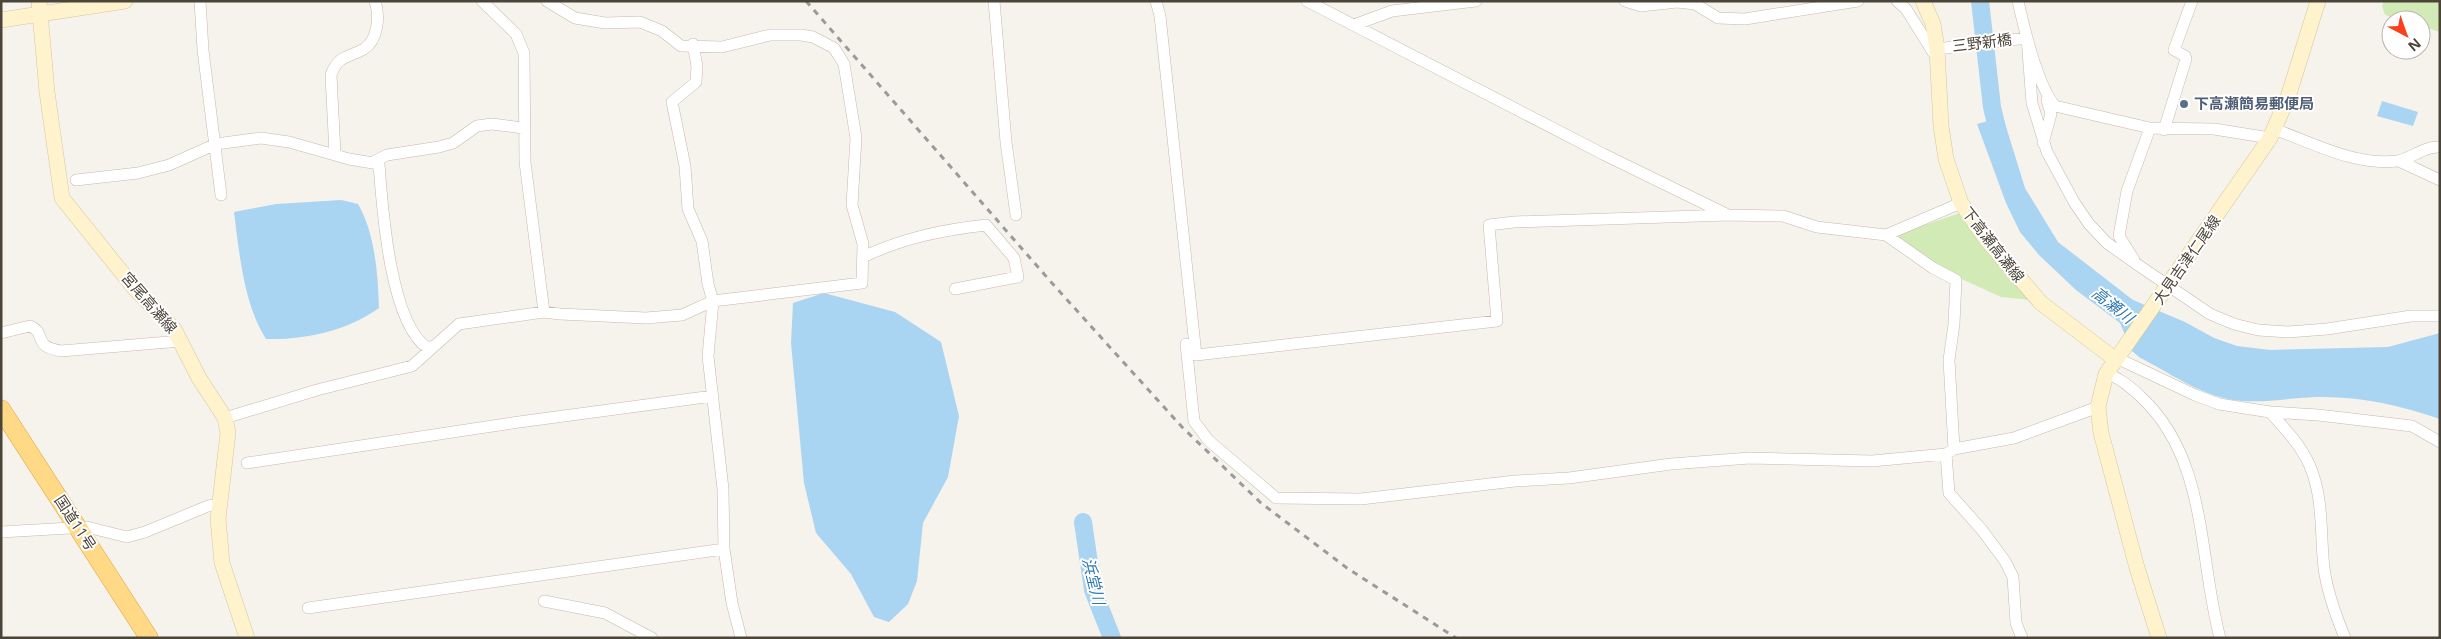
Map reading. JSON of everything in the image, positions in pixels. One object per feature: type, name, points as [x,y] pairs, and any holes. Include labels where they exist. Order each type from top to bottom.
[{"type":"highway","name":"国道11号","points":[[1,409],[149,638]]},
{"type":"main road","points":[[1,20],[39,7],[125,1]]},
{"type":"main road","name":"下高瀬高瀬線","points":[[1923,1],[1933,24],[1937,49],[1941,126],[1946,159],[1961,203],[1986,239],[2041,303],[2116,360]]},
{"type":"main road","name":"大見吉津仁尾線","points":[[2159,638],[2101,433],[2098,407],[2106,374],[2169,286],[2272,133],[2288,97],[2318,1]]},
{"type":"main road","name":"宮尾高瀬線","points":[[39,7],[47,92],[62,198],[136,290],[167,321],[181,341],[199,378],[225,418],[228,433],[218,519],[222,563],[247,638]]},
{"type":"street","points":[[200,1],[203,50],[221,195]]},
{"type":"street","points":[[335,154],[331,75],[335,64],[348,55],[364,49],[372,40],[377,24],[375,1]]},
{"type":"street","points":[[482,1],[516,34],[524,53],[523,128],[525,162],[544,312]]},
{"type":"street","points":[[225,418],[317,390],[412,366],[459,324],[544,312],[646,318],[682,316],[713,301],[862,284],[863,244],[852,205],[856,138],[844,64],[834,48],[813,37],[801,35],[770,35],[722,47],[693,44],[681,46],[662,31],[640,22],[605,23],[575,18],[547,1]]},
{"type":"street","points":[[994,1],[1006,142],[1016,215]]},
{"type":"street","points":[[1156,1],[1160,16],[1196,356],[1498,321],[1488,225],[1514,222],[1728,215],[1783,216],[1817,227],[1886,234],[1961,203]]},
{"type":"street","points":[[1307,1],[1603,154],[1728,215]]},
{"type":"street","points":[[1354,25],[1392,10],[1476,1]]},
{"type":"street","points":[[1624,1],[1641,6],[1677,2],[1694,4],[1718,18],[1745,19],[1858,1]]},
{"type":"street","points":[[1897,1],[1906,9],[1933,52],[1937,49]]},
{"type":"street","points":[[2018,1],[2027,38],[2051,114],[2043,143]]},
{"type":"street","points":[[2164,130],[2186,59],[2185,56],[2174,50],[2192,1]]},
{"type":"street","points":[[2027,38],[2032,103],[2043,143],[2074,202],[2089,224],[2107,243],[2210,314],[2234,324],[2258,330],[2288,332],[2411,316],[2440,316]]},
{"type":"street","name":"三野新橋","points":[[1937,49],[2027,38]]},
{"type":"street","points":[[693,44],[697,66],[696,82],[672,102],[685,166],[688,209],[702,241],[708,284],[713,301],[708,356],[723,489],[724,549],[732,603],[741,638]]},
{"type":"street","points":[[2046,96],[2055,106],[2150,128],[2164,130],[2214,129],[2272,133],[2357,159],[2399,161],[2440,180]]},
{"type":"street","points":[[374,162],[387,155],[431,149],[453,143],[478,126],[492,124],[523,128]]},
{"type":"street","points":[[2138,265],[2119,236],[2127,191],[2150,128]]},
{"type":"street","points":[[76,180],[138,173],[169,165],[216,144],[261,138],[289,142],[349,159],[379,164],[383,215],[397,292],[402,309],[414,334],[422,344],[428,348],[433,346]]},
{"type":"street","points":[[2399,161],[2430,146],[2440,147]]},
{"type":"street","points":[[863,257],[890,244],[931,232],[986,225],[1014,258],[1018,277],[955,289]]},
{"type":"street","points":[[1886,234],[1933,268],[1956,280],[1954,324],[1949,360],[1949,493],[1982,530],[2004,561],[2012,577],[2016,623],[2022,638]]},
{"type":"street","points":[[1,332],[30,326],[38,332],[42,345],[48,349],[61,351],[181,341]]},
{"type":"street","points":[[1186,344],[1194,421],[1208,440],[1276,498],[1361,499],[1515,481],[1569,478],[1671,464],[1750,458],[1872,461],[1950,451],[2014,438],[2098,407]]},
{"type":"street","points":[[2116,360],[2124,361],[2195,396],[2219,404],[2270,412],[2327,416],[2412,426],[2440,442]]},
{"type":"street","points":[[2106,374],[2114,376],[2148,403],[2167,427],[2185,462],[2194,490],[2204,544],[2210,593],[2220,638]]},
{"type":"street","points":[[247,463],[519,422],[713,396]]},
{"type":"street","points":[[2270,412],[2300,446],[2313,473],[2323,516],[2322,534],[2325,571],[2333,605],[2345,638]]},
{"type":"street","points":[[1,532],[86,526],[126,537],[146,532],[208,506],[221,504]]},
{"type":"street","points":[[308,608],[724,549]]},
{"type":"street","points":[[544,601],[605,613],[652,638]]},
{"type":"green space","points":[[2384,1],[2440,1],[2440,32],[2431,29],[2431,10],[2383,10],[2382,6]]},
{"type":"green space","points":[[1963,212],[2030,300],[2001,297],[1955,276],[1895,235]]},
{"type":"water","points":[[2382,101],[2418,112],[2413,126],[2377,116]]},
{"type":"water","points":[[2003,117],[2025,188],[2058,242],[2133,300],[2185,322],[2214,338],[2237,346],[2270,350],[2388,347],[2440,333],[2440,419],[2394,406],[2348,398],[2316,397],[2254,401],[2233,400],[2196,388],[2139,357],[2132,351],[2120,323],[2076,290],[2039,255],[2020,232],[2006,203],[1977,124]]},
{"type":"water","points":[[341,200],[358,204],[364,215],[372,241],[378,282],[379,308],[353,323],[325,332],[296,338],[266,339],[252,310],[244,278],[234,212],[276,204]]},
{"type":"water","points":[[824,293],[895,312],[941,342],[959,416],[948,477],[923,523],[917,581],[908,604],[889,622],[874,617],[851,574],[816,533],[804,483],[791,343],[793,303]]},
{"type":"waterway","name":"高瀬川","points":[[1980,1],[1992,107],[2000,141]]},
{"type":"waterway","name":"浜堂川","points":[[1083,522],[1093,590],[1112,638]]},
{"type":"railway","points":[[806,1],[1051,282],[1182,427],[1261,503],[1347,568],[1456,638]]},
{"type":"place","name":"下高瀬簡易郵便局","points":[[2184,104]]}]
